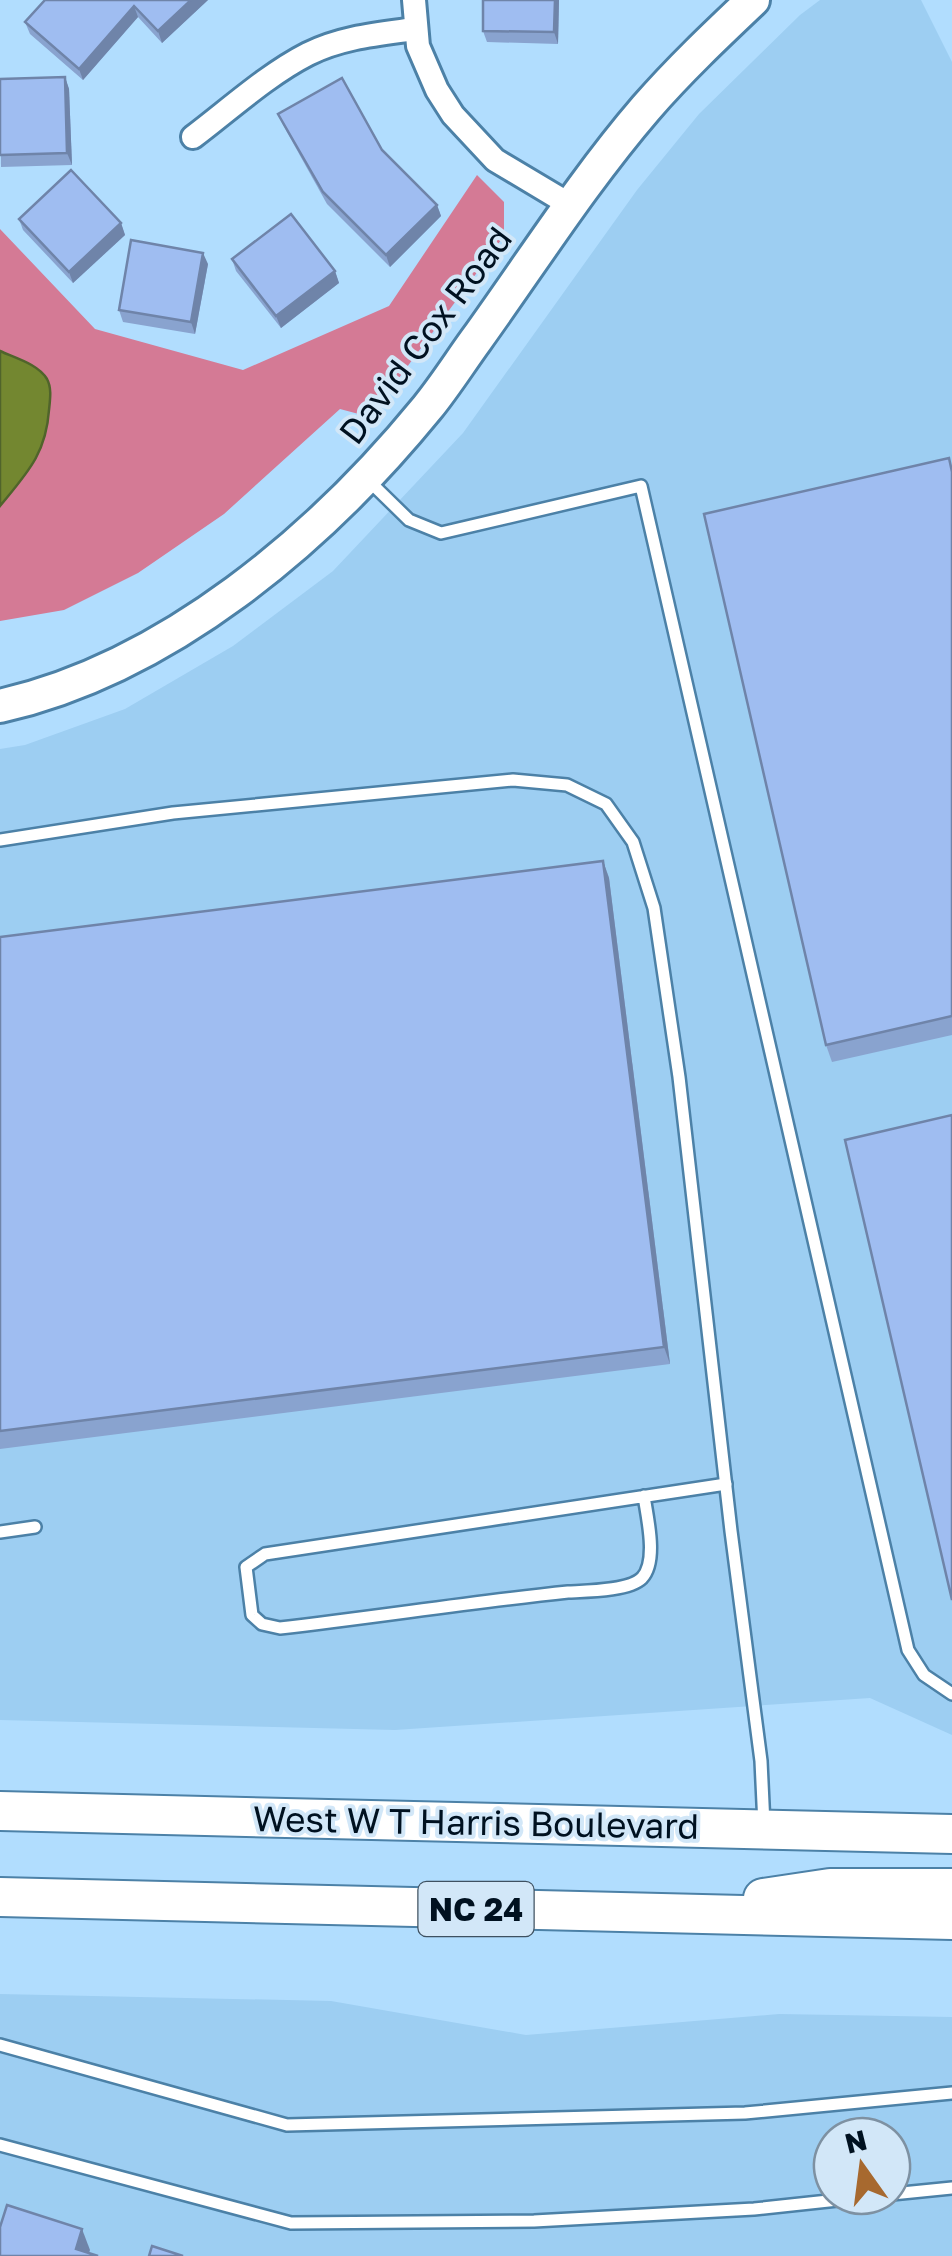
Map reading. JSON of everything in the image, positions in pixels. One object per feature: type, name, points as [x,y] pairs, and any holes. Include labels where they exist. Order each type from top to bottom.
[{"type":"main road","name":"David Cox Road","points":[[0,706],[39,697],[153,645],[198,618],[312,532],[429,406],[647,108],[753,0]]},
{"type":"main road","name":"West W T Harris Boulevard","points":[[0,1811],[952,1834]]},
{"type":"main road","points":[[657,1914],[830,1888],[952,1888]]},
{"type":"main road","name":"NC 24","points":[[0,1897],[952,1920]]},
{"type":"street","points":[[414,0],[415,29],[426,68],[453,115],[495,160],[572,206]]},
{"type":"street","points":[[193,137],[287,66],[311,53],[362,36],[415,29]]},
{"type":"lane","points":[[366,478],[409,520],[442,532],[641,486],[908,1650],[924,1676],[952,1694]]},
{"type":"lane","points":[[0,840],[172,813],[513,780],[567,786],[606,804],[633,842],[654,908],[679,1077],[761,1762],[764,1829]]},
{"type":"lane","points":[[644,1496],[650,1539],[648,1565],[641,1579],[625,1587],[280,1628],[262,1624],[252,1615],[246,1568],[265,1554],[644,1496],[726,1484]]},
{"type":"lane","points":[[0,1532],[35,1527]]},
{"type":"lane","points":[[0,2045],[287,2125],[744,2113],[952,2093]]},
{"type":"lane","points":[[0,2145],[292,2223],[534,2221],[812,2203]]},
{"type":"lane","points":[[912,2192],[952,2188]]},
{"type":"shaded area","points":[[820,0],[921,0],[952,62],[952,1735],[870,1698],[395,1730],[0,1720],[0,749],[25,745],[125,709],[233,646],[333,571],[463,433],[637,190],[699,114]]},
{"type":"shaded area","points":[[477,175],[504,202],[504,236],[370,417],[340,409],[224,514],[138,573],[64,610],[0,621],[0,229],[95,329],[243,370],[389,306]]},
{"type":"shaded area","points":[[0,351],[38,369],[47,379],[50,394],[39,451],[0,506]]},
{"type":"shaded area","points":[[0,1994],[331,2001],[526,2035],[779,2014],[952,2017],[952,2256],[0,2256]]},
{"type":"building","points":[[45,0],[191,0],[158,31],[134,6],[79,69],[25,22]]},
{"type":"building","points":[[483,0],[555,0],[554,32],[483,31]]},
{"type":"building","points":[[65,77],[67,153],[0,155],[0,79]]},
{"type":"building","points":[[342,78],[382,150],[437,205],[386,255],[323,192],[278,114]]},
{"type":"building","points":[[71,170],[121,223],[69,272],[19,219]]},
{"type":"building","points":[[291,214],[335,271],[276,316],[232,259]]},
{"type":"building","points":[[131,240],[203,253],[191,322],[119,310]]},
{"type":"building","points":[[949,458],[952,1016],[826,1045],[704,514]]},
{"type":"building","points":[[603,861],[664,1347],[0,1431],[0,937]]},
{"type":"building","points":[[952,1115],[952,1600],[845,1140]]},
{"type":"building","points":[[7,2205],[82,2229],[76,2249],[98,2256],[0,2256],[0,2227]]},
{"type":"building","points":[[152,2246],[183,2256],[149,2256]]}]
